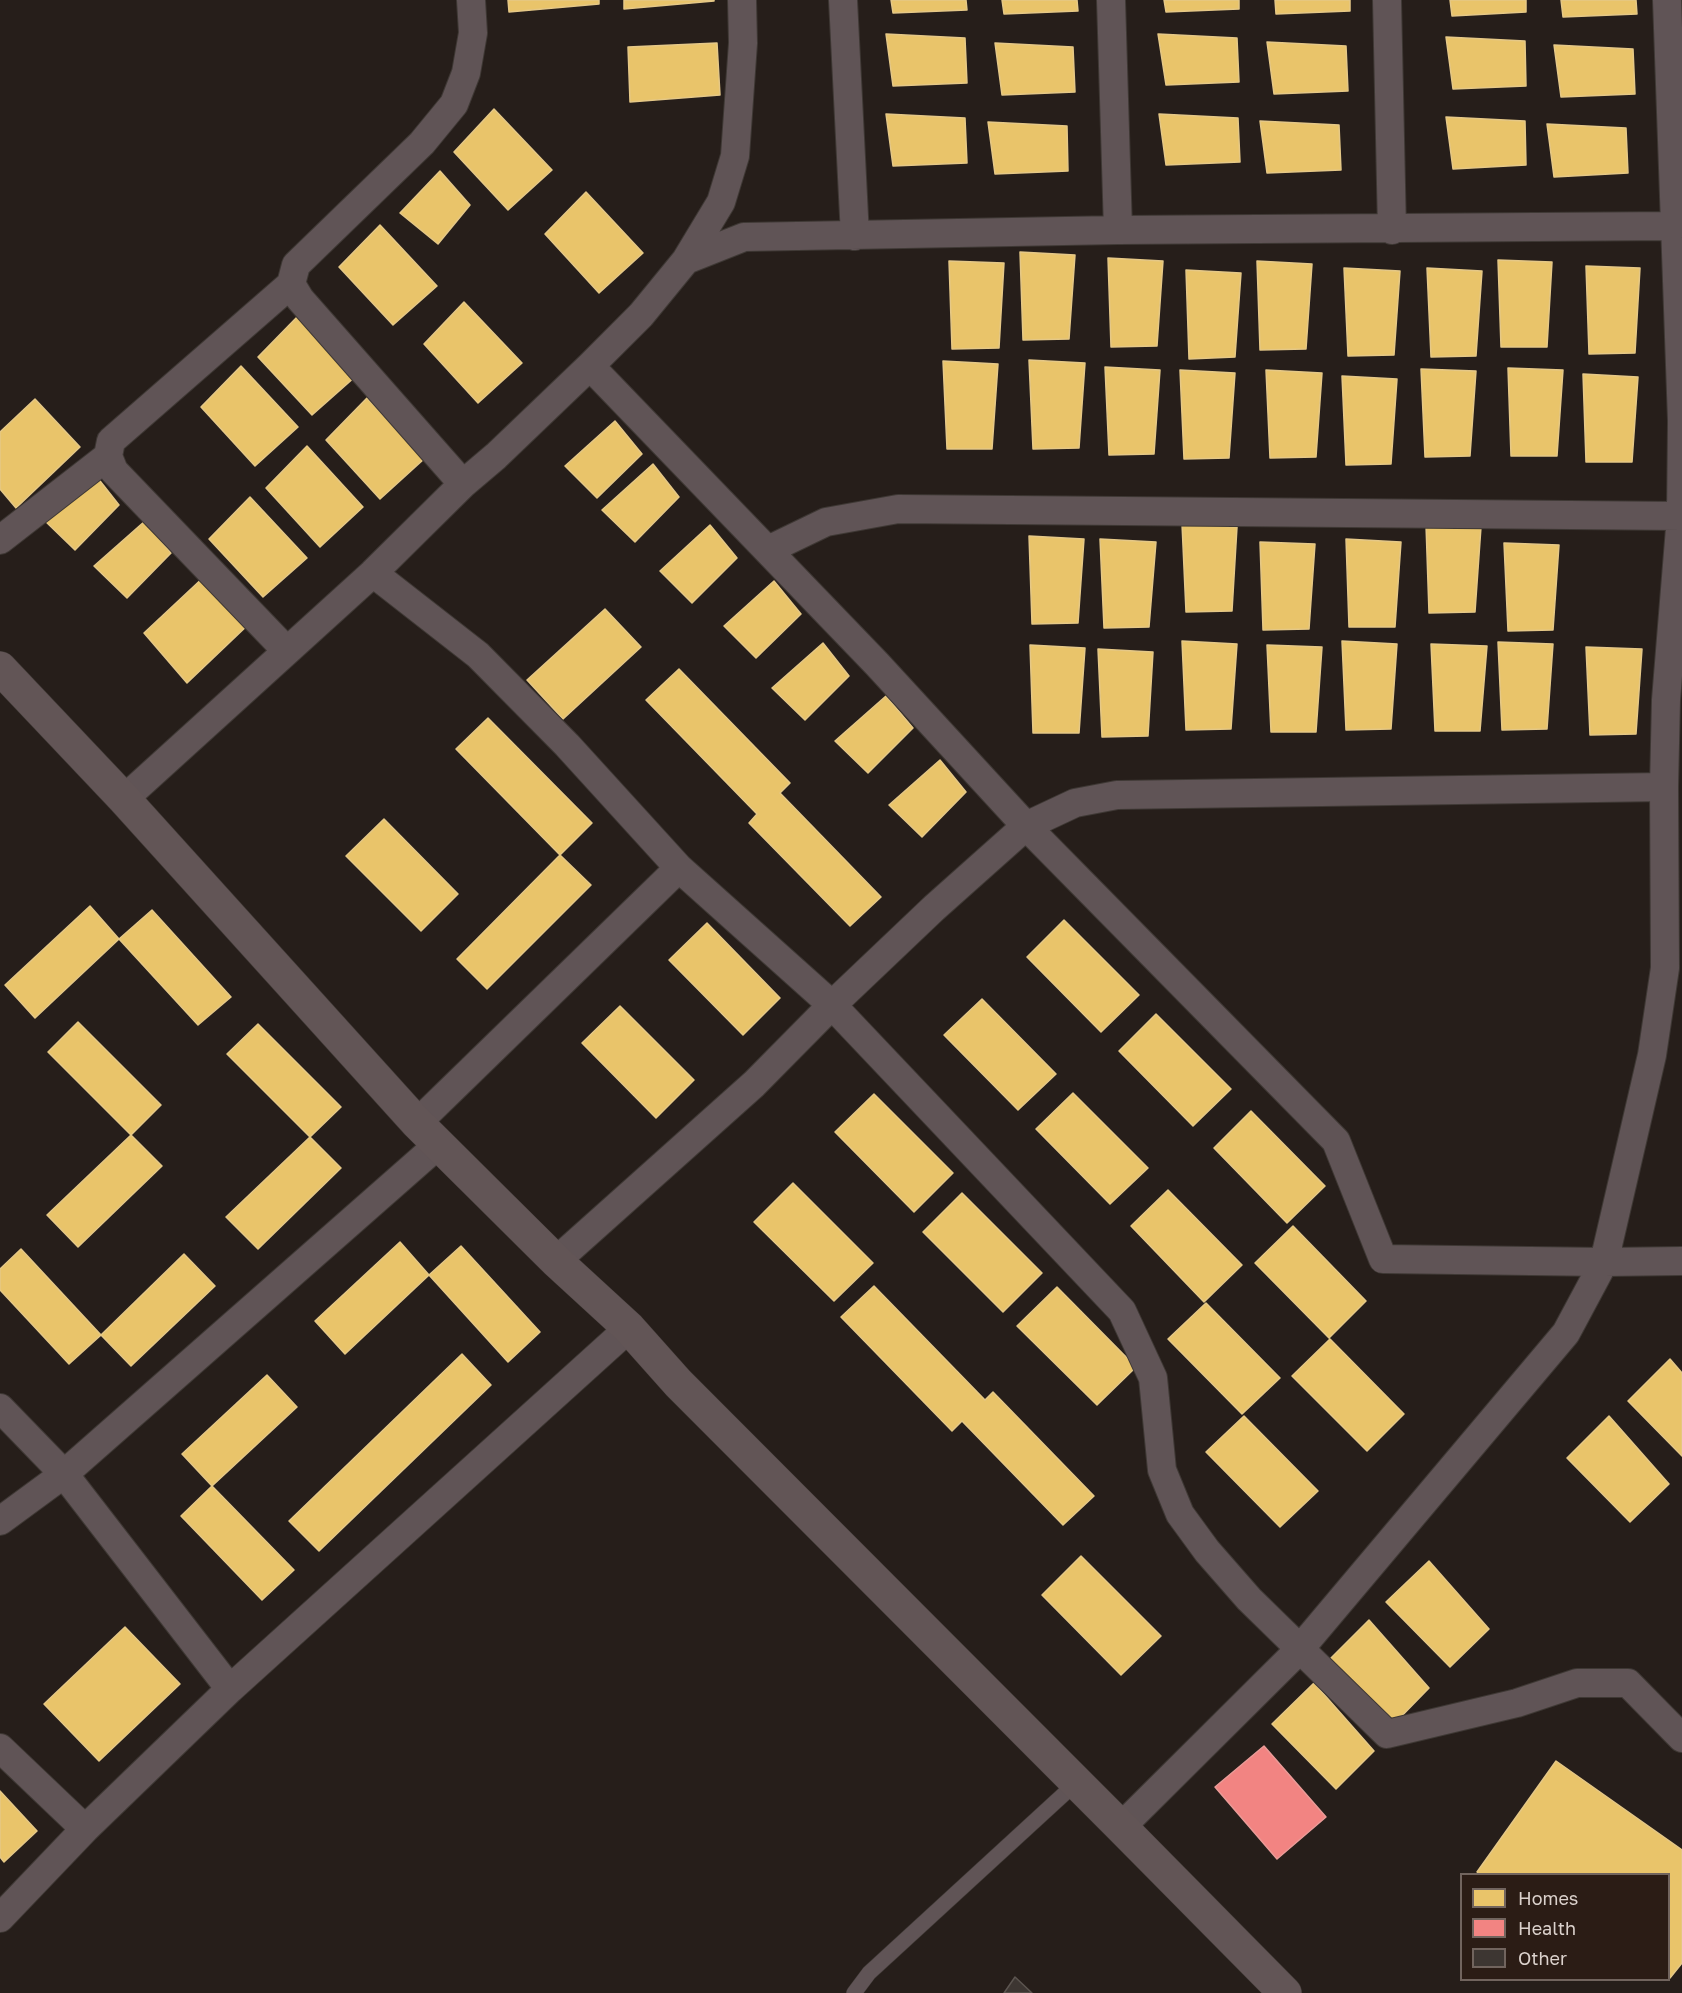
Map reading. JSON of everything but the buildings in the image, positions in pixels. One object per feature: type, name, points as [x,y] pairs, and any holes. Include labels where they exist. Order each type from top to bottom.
[{"type":"street","points":[[286,651],[114,471],[108,456],[111,441],[291,284],[296,265],[422,143],[454,104],[466,73],[473,33],[471,0]]},
{"type":"street","points":[[124,799],[373,573],[590,366],[642,315],[686,260],[721,202],[735,156],[743,44],[742,0]]},
{"type":"street","points":[[843,0],[855,236]]},
{"type":"street","points":[[1111,0],[1118,230]]},
{"type":"street","points":[[1387,0],[1392,230]]},
{"type":"street","points":[[1121,1827],[1299,1650],[1566,1333],[1604,1263],[1674,968],[1664,787],[1674,700],[1682,421],[1674,226],[1677,136],[1667,0]]},
{"type":"street","points":[[686,260],[744,237],[1118,230],[1392,230],[1674,226]]},
{"type":"street","points":[[291,284],[300,299],[464,484]]},
{"type":"street","points":[[590,366],[877,664],[1026,826],[1336,1141],[1383,1259],[1604,1263],[1682,1261]]},
{"type":"street","points":[[0,540],[108,456]]},
{"type":"street","points":[[768,550],[826,522],[898,509],[1681,516]]},
{"type":"street","points":[[373,573],[478,655],[567,745],[679,868],[832,1005],[1122,1311],[1153,1378],[1162,1470],[1180,1514],[1214,1559],[1249,1599],[1387,1734],[1516,1703],[1576,1683],[1629,1683],[1682,1738]]},
{"type":"street","points":[[0,668],[124,799],[428,1134],[556,1261],[629,1328],[686,1391],[1285,1993]]},
{"type":"street","points":[[556,1261],[754,1084],[832,1005],[934,908],[1026,826],[1075,803],[1117,795],[1664,787]]},
{"type":"street","points":[[0,1521],[64,1474],[428,1134],[679,868]]},
{"type":"street","points":[[0,1918],[85,1829],[230,1689],[629,1328]]},
{"type":"street","points":[[1,1419],[64,1474],[230,1689]]},
{"type":"street","points":[[0,1748],[85,1829]]},
{"type":"lane","points":[[854,1993],[869,1973],[1076,1783]]}]
